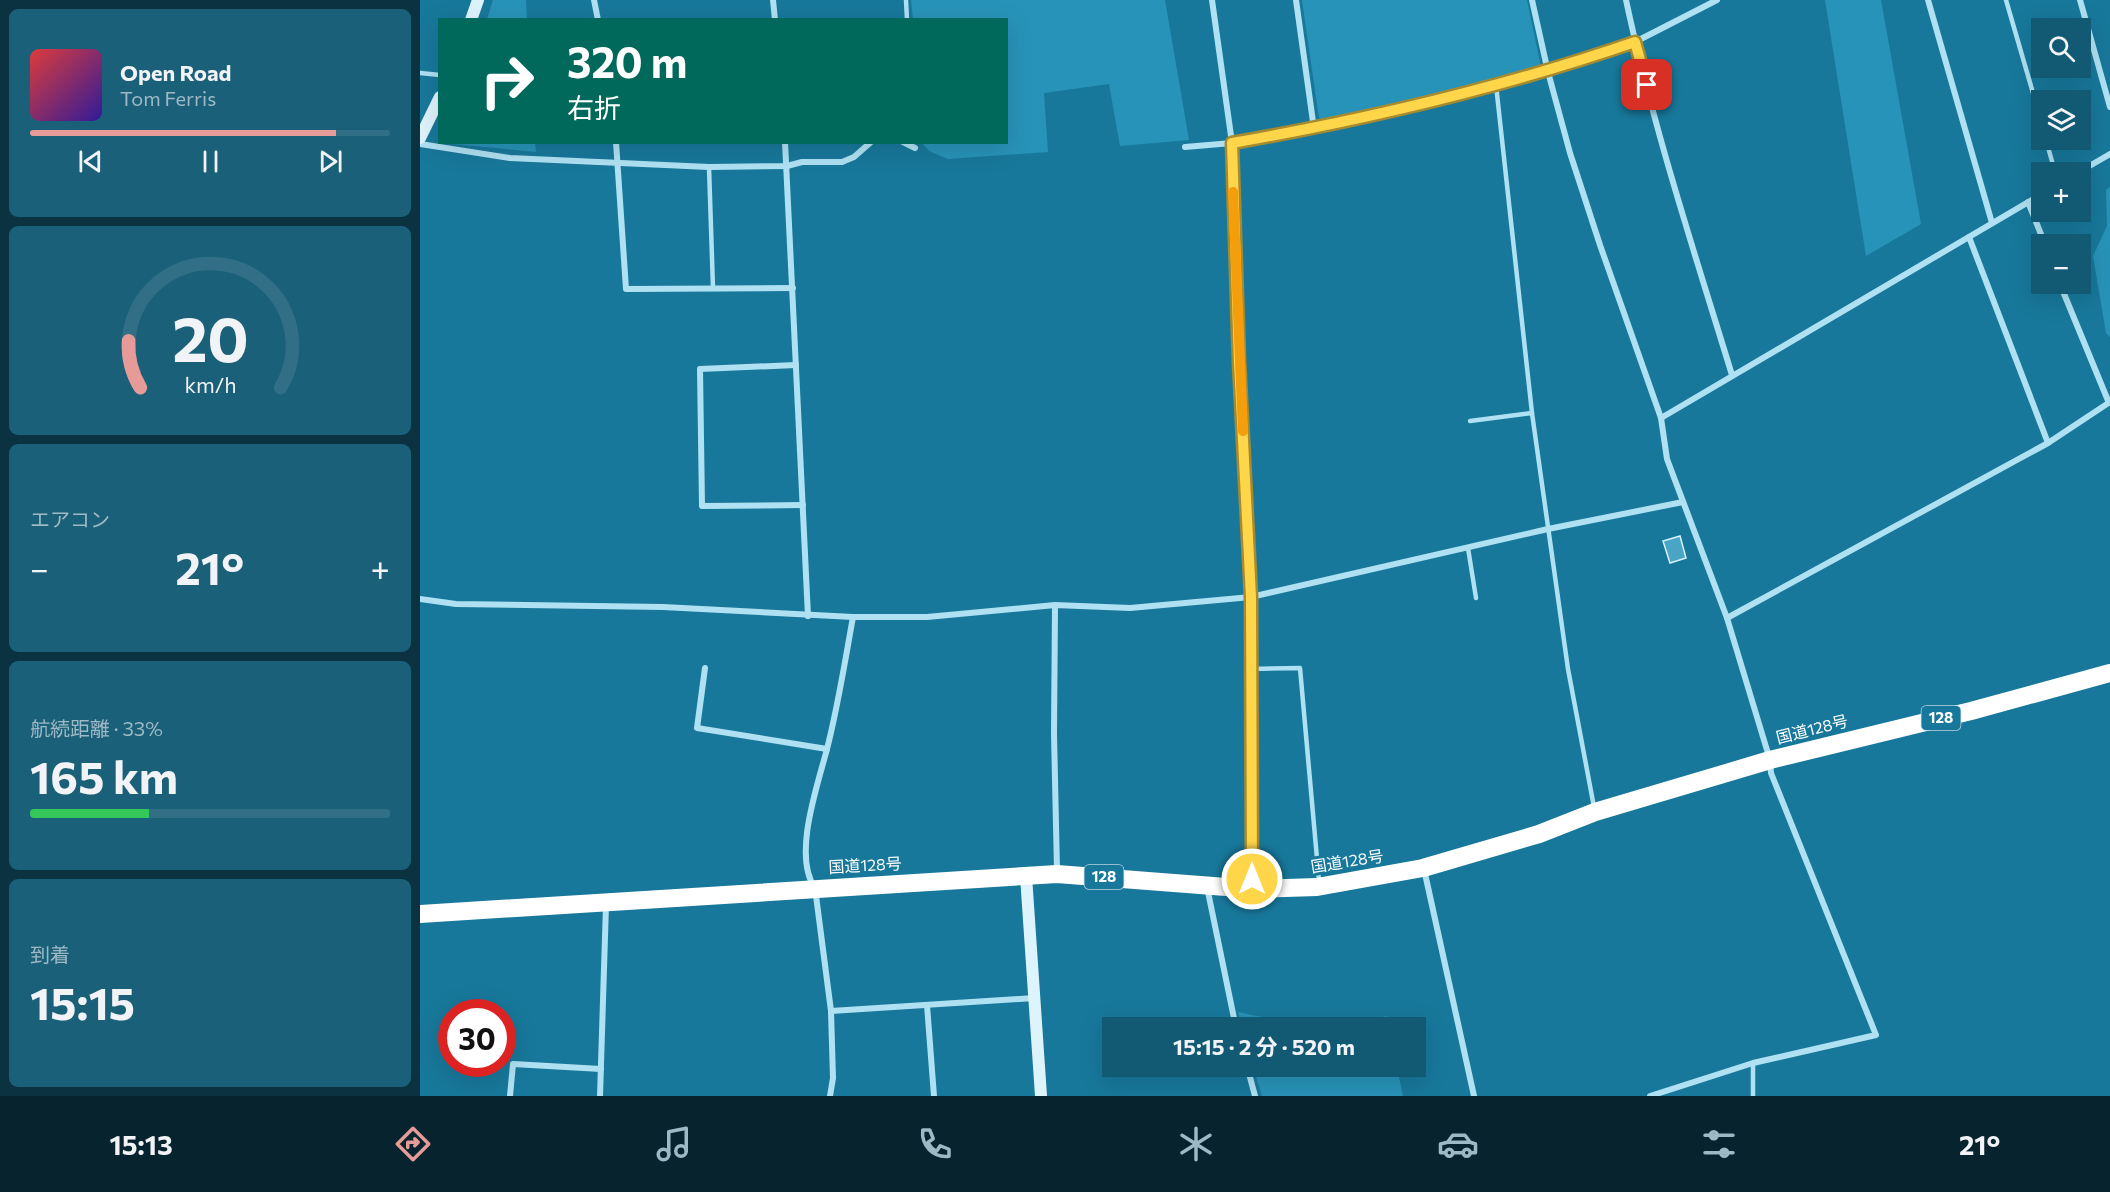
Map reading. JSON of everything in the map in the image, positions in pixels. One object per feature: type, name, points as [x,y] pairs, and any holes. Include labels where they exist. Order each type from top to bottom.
[{"type":"highway","name":"国道128号","points":[[420,914],[1057,874],[1252,889],[1320,887],[1424,868],[1539,834],[1595,812],[1770,760],[1971,711],[2110,673]]},
{"type":"street","points":[[472,18],[478,0]]},
{"type":"street","points":[[594,0],[598,18]]},
{"type":"street","points":[[773,0],[775,18]]},
{"type":"street","points":[[1212,0],[1232,143],[1239,362],[1251,597],[1252,889]]},
{"type":"street","points":[[1296,0],[1314,129]]},
{"type":"street","points":[[1532,0],[1548,72],[1570,153],[1661,418],[1667,459],[1727,618],[1770,760],[1771,773],[1876,1035],[1753,1063],[1650,1096]]},
{"type":"street","points":[[1626,0],[1635,42],[1670,170],[1732,375]]},
{"type":"street","points":[[1185,147],[1232,143],[1314,129],[1548,72],[1635,42],[1717,0]]},
{"type":"street","points":[[1928,0],[1992,223]]},
{"type":"street","points":[[2080,0],[2110,107]]},
{"type":"street","points":[[420,138],[438,101]]},
{"type":"street","points":[[420,144],[510,158],[709,167],[787,166],[802,162],[842,162],[854,157],[869,144]]},
{"type":"street","points":[[616,144],[626,289],[793,288]]},
{"type":"street","points":[[785,144],[808,616]]},
{"type":"street","points":[[2091,165],[2110,154]]},
{"type":"street","points":[[1661,418],[2031,200]]},
{"type":"street","points":[[2028,202],[2041,234]]},
{"type":"street","points":[[1969,237],[2048,443]]},
{"type":"street","points":[[1727,618],[2048,443],[2109,402],[2064,294]]},
{"type":"street","points":[[796,365],[700,369],[702,506],[803,505]]},
{"type":"street","points":[[420,598],[456,604],[663,607],[854,617],[927,617],[1055,605],[1130,608],[1251,597],[1548,529],[1683,502]]},
{"type":"street","points":[[1055,605],[1054,734],[1057,874]]},
{"type":"street","points":[[830,1096],[834,1078],[831,1011],[815,888],[809,879],[807,861],[811,806],[827,749],[854,617]]},
{"type":"street","points":[[705,668],[697,728],[827,749]]},
{"type":"street","points":[[1424,868],[1474,1096]]},
{"type":"street","points":[[1026,876],[1041,1096]]},
{"type":"street","points":[[1207,886],[1234,1017]]},
{"type":"street","points":[[600,1096],[607,902]]},
{"type":"street","points":[[831,1011],[1035,998]]},
{"type":"street","points":[[927,1005],[934,1096]]},
{"type":"street","points":[[510,1096],[513,1064],[601,1069]]},
{"type":"street","points":[[1250,1077],[1255,1096]]},
{"type":"lane","points":[[906,0],[907,18]]},
{"type":"lane","points":[[2006,0],[2032,90]]},
{"type":"lane","points":[[420,73],[438,75]]},
{"type":"lane","points":[[1496,85],[1532,413],[1568,669],[1595,812]]},
{"type":"lane","points":[[709,167],[713,288]]},
{"type":"lane","points":[[1470,422],[1532,413]]},
{"type":"lane","points":[[1468,548],[1476,598]]},
{"type":"lane","points":[[1251,669],[1300,668],[1320,887]]},
{"type":"lane","points":[[1753,1063],[1753,1096]]},
{"type":"shaded area","points":[[493,0],[526,0],[527,18],[487,18]]},
{"type":"shaded area","points":[[911,0],[1165,0],[1189,140],[1120,146],[1109,84],[1044,93],[1048,152],[948,159],[929,151],[923,144],[1008,144],[1008,18],[913,18]]},
{"type":"shaded area","points":[[1302,0],[1527,0],[1541,67],[1449,94],[1323,121],[1319,118]]},
{"type":"shaded area","points":[[1825,0],[1881,0],[1921,224],[1866,256]]},
{"type":"shaded area","points":[[454,144],[535,144],[536,152]]},
{"type":"shaded area","points":[[2110,187],[2110,337],[2106,333],[2093,256],[2107,226],[2106,190]]},
{"type":"shaded area","points":[[1238,1012],[1262,1017],[1239,1017]]},
{"type":"shaded area","points":[[1256,1077],[1399,1077],[1403,1096],[1262,1096]]},
{"type":"building","points":[[1680,536],[1686,558],[1670,563],[1663,541]]},
{"type":"slow traffic","points":[[1233,192],[1243,431]]},
{"type":"route","points":[[1252,879],[1251,597],[1239,362],[1232,143],[1314,129],[1481,90],[1548,72],[1635,42],[1647,85]]}]
